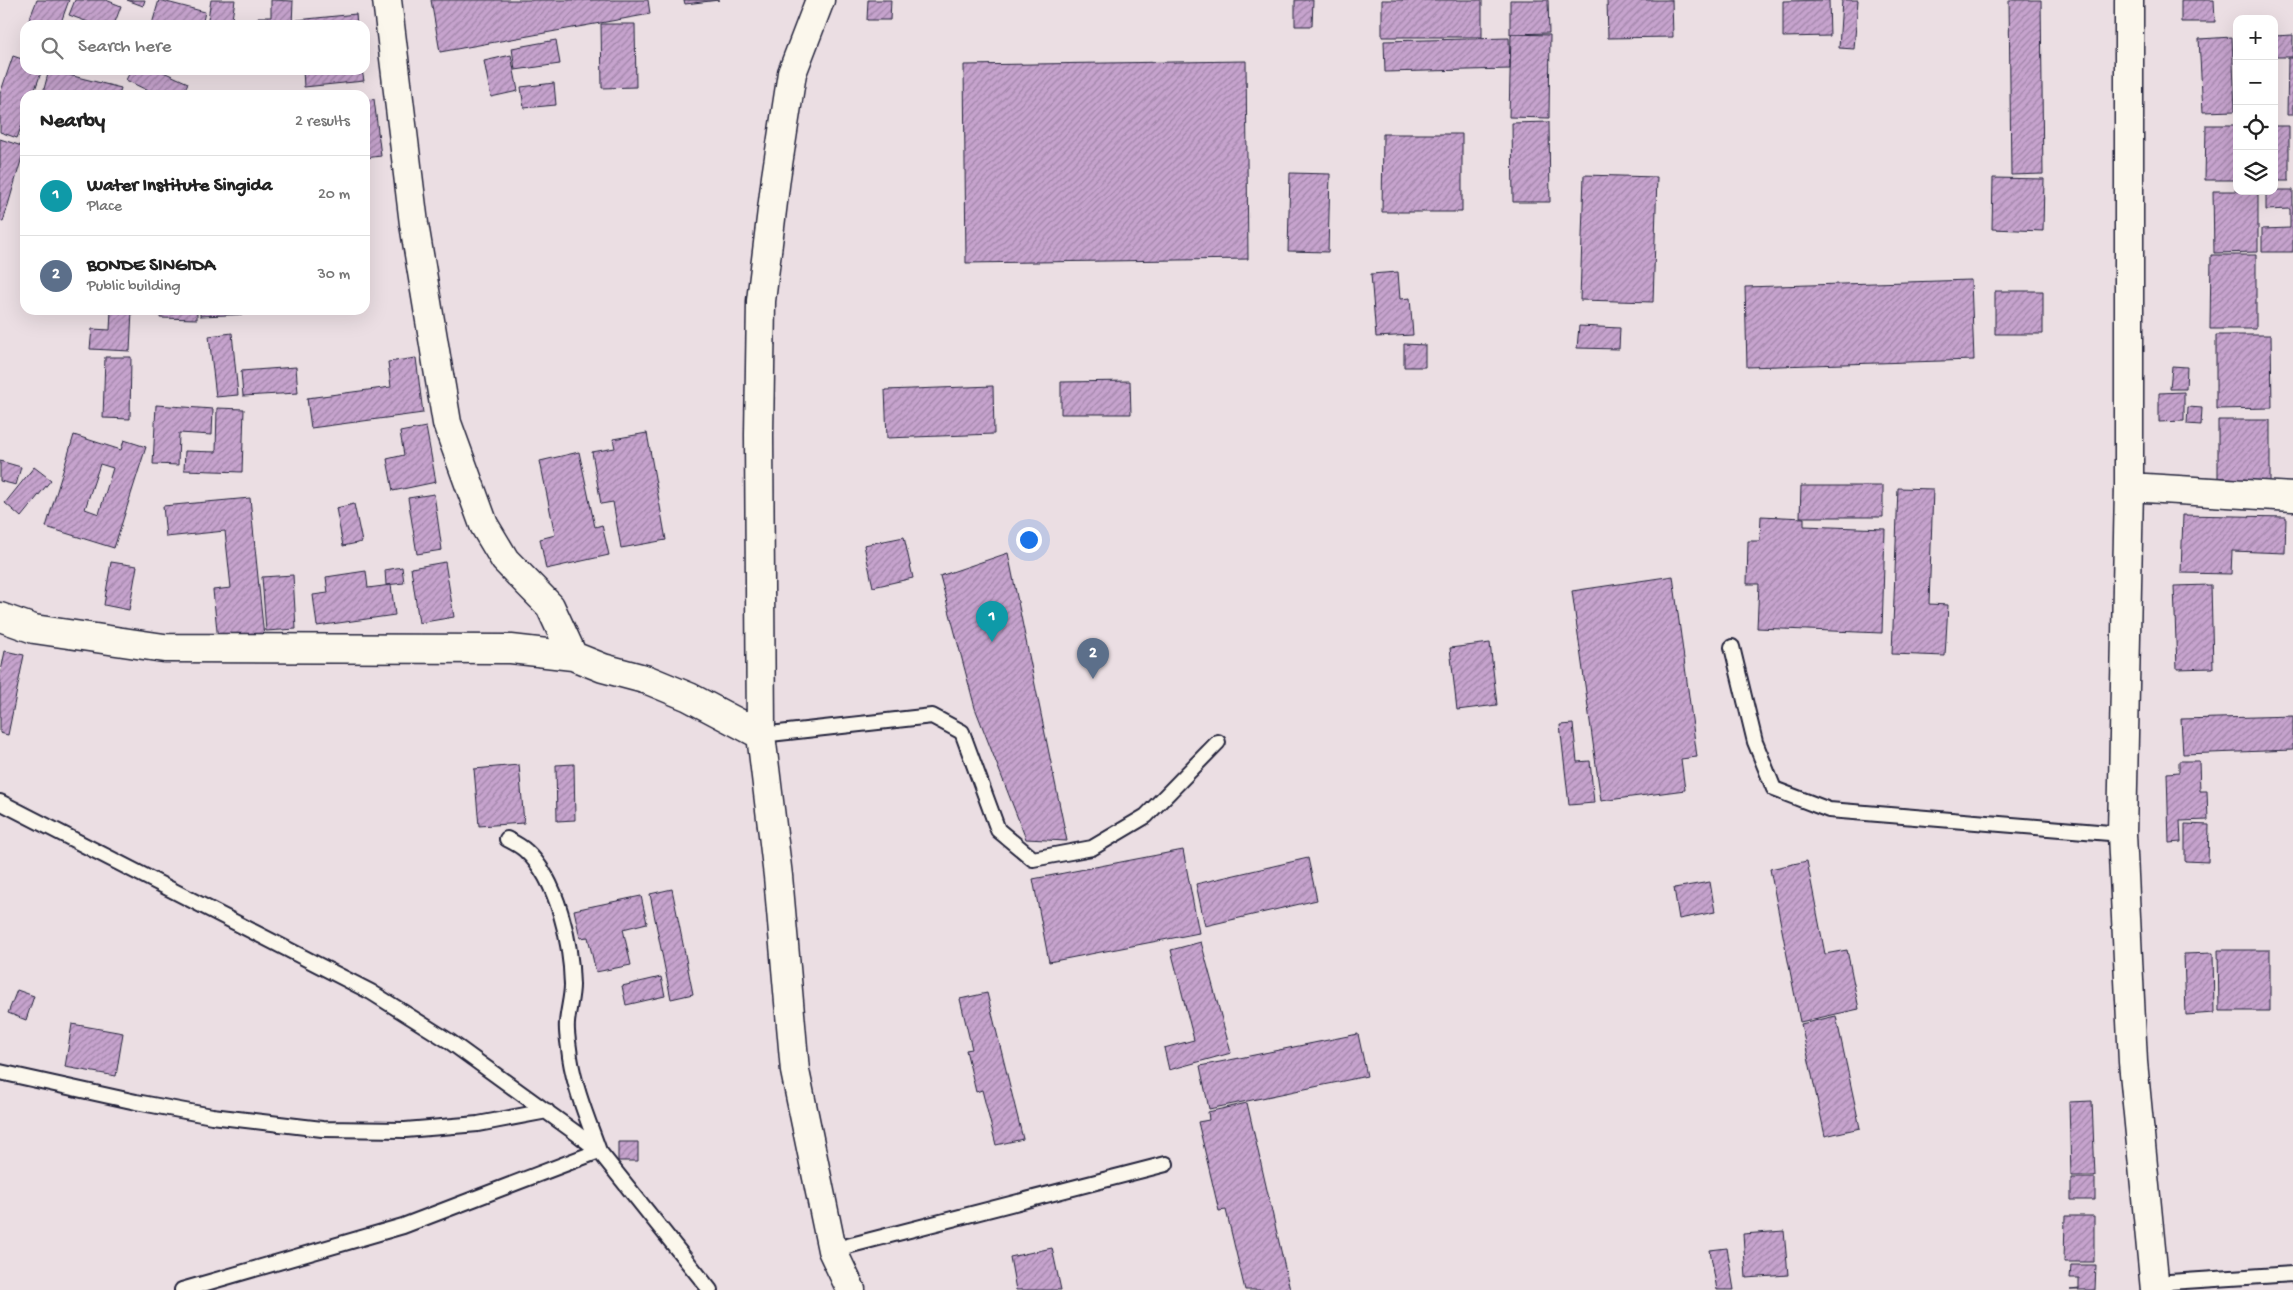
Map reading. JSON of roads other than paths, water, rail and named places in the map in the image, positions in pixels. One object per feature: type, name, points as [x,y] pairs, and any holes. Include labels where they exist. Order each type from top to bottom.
[{"type":"street","points":[[387,0],[414,224],[447,423],[484,526],[505,560],[550,606],[573,656]]},
{"type":"street","points":[[820,0],[792,73],[776,177],[761,301],[759,435],[762,736],[778,876],[795,1071],[832,1250],[851,1290]]},
{"type":"street","points":[[2129,0],[2129,487],[2122,834],[2133,1062],[2154,1287]]},
{"type":"street","points":[[2129,487],[2293,497]]},
{"type":"street","points":[[0,617],[34,629],[164,648],[511,649],[573,656],[603,668],[648,680],[688,696],[762,736]]},
{"type":"lane","points":[[1732,646],[1755,742],[1774,789],[1829,810],[2122,834]]},
{"type":"lane","points":[[762,736],[932,716],[962,732],[998,830],[1033,859],[1092,848],[1146,816],[1218,742]]},
{"type":"lane","points":[[0,802],[371,992],[449,1041],[547,1111],[599,1151],[710,1290]]},
{"type":"lane","points":[[507,839],[526,850],[540,867],[564,924],[571,955],[572,988],[567,1025],[571,1059],[579,1096],[599,1151]]},
{"type":"lane","points":[[0,1072],[136,1102],[212,1116],[322,1129],[405,1130],[478,1124],[547,1111]]},
{"type":"lane","points":[[182,1290],[403,1226],[599,1151]]},
{"type":"lane","points":[[832,1250],[1166,1164]]},
{"type":"lane","points":[[2154,1287],[2293,1274]]},
{"type":"place","name":"Water Institute Singida","points":[[992,642]]},
{"type":"place","name":"BONDE SINGIDA","points":[[1093,679]]}]
